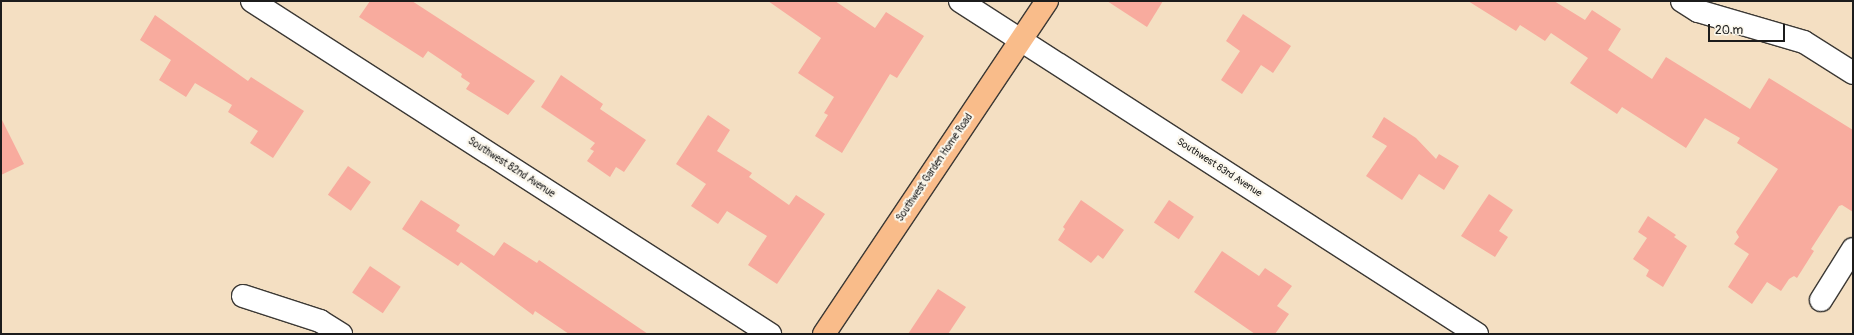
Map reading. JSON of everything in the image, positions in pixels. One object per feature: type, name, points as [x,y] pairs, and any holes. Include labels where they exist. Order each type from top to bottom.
[{"type":"main road","name":"Southwest Garden Home Road","points":[[824,334],[1046,1]]},
{"type":"street","name":"Southwest 82nd Avenue","points":[[252,1],[770,334]]},
{"type":"street","name":"Southwest 83rd Avenue","points":[[960,1],[1477,334]]},
{"type":"street","points":[[1682,1],[1698,11],[1804,42],[1853,74]]},
{"type":"street","points":[[1821,300],[1853,249]]},
{"type":"street","points":[[244,296],[320,321],[341,334]]},
{"type":"building","points":[[370,1],[412,1],[535,81],[508,115],[466,89],[470,83],[461,77],[462,74],[428,51],[423,58],[359,17]]},
{"type":"building","points":[[768,1],[835,1],[875,28],[886,12],[924,36],[897,78],[890,74],[842,153],[815,136],[828,115],[824,113],[834,97],[798,73],[821,38]]},
{"type":"building","points":[[1107,1],[1163,1],[1147,27]]},
{"type":"building","points":[[1468,1],[1554,1],[1585,20],[1592,10],[1621,29],[1608,50],[1652,79],[1666,57],[1750,109],[1769,78],[1853,130],[1853,212],[1842,205],[1839,206],[1811,249],[1814,251],[1797,278],[1794,276],[1789,279],[1781,291],[1767,282],[1752,304],[1728,287],[1749,254],[1734,244],[1739,237],[1736,232],[1778,169],[1737,143],[1740,138],[1705,118],[1686,148],[1622,107],[1617,114],[1570,83],[1588,58],[1551,33],[1545,41],[1520,25],[1516,31]]},
{"type":"building","points":[[1243,14],[1291,46],[1273,73],[1261,65],[1242,94],[1221,80],[1240,51],[1226,41]]},
{"type":"building","points":[[155,15],[248,81],[251,77],[304,111],[273,158],[250,143],[258,131],[228,112],[232,105],[195,83],[186,97],[159,80],[171,60],[140,40]]},
{"type":"building","points":[[561,75],[603,104],[600,109],[646,140],[624,172],[616,167],[610,177],[587,161],[594,151],[590,149],[595,143],[541,107]]},
{"type":"building","points":[[708,115],[730,130],[717,151],[752,173],[749,177],[789,205],[796,195],[825,214],[777,284],[748,265],[767,236],[727,211],[718,224],[691,206],[706,184],[676,164]]},
{"type":"building","points":[[1384,117],[1416,138],[1436,159],[1439,154],[1459,166],[1444,190],[1419,174],[1402,200],[1366,176],[1387,146],[1372,137]]},
{"type":"building","points":[[1,118],[24,164],[1,175]]},
{"type":"building","points":[[348,166],[371,182],[351,211],[328,195]]},
{"type":"building","points":[[1489,194],[1513,210],[1499,231],[1508,237],[1495,257],[1461,236]]},
{"type":"building","points":[[421,200],[460,225],[456,231],[494,256],[504,242],[537,263],[539,260],[648,334],[569,334],[535,311],[533,315],[461,262],[458,266],[402,229]]},
{"type":"building","points":[[1081,200],[1124,230],[1103,259],[1098,255],[1091,263],[1058,240],[1065,229],[1063,227]]},
{"type":"building","points":[[1169,200],[1194,217],[1179,239],[1154,222]]},
{"type":"building","points":[[1648,216],[1676,235],[1674,237],[1687,246],[1663,287],[1646,276],[1649,270],[1633,259],[1647,238],[1638,232]]},
{"type":"building","points":[[1222,251],[1259,276],[1265,268],[1292,286],[1277,306],[1289,314],[1275,334],[1255,334],[1194,292]]},
{"type":"building","points":[[370,266],[401,287],[383,313],[352,293]]},
{"type":"building","points":[[938,289],[966,307],[948,334],[908,334]]}]
